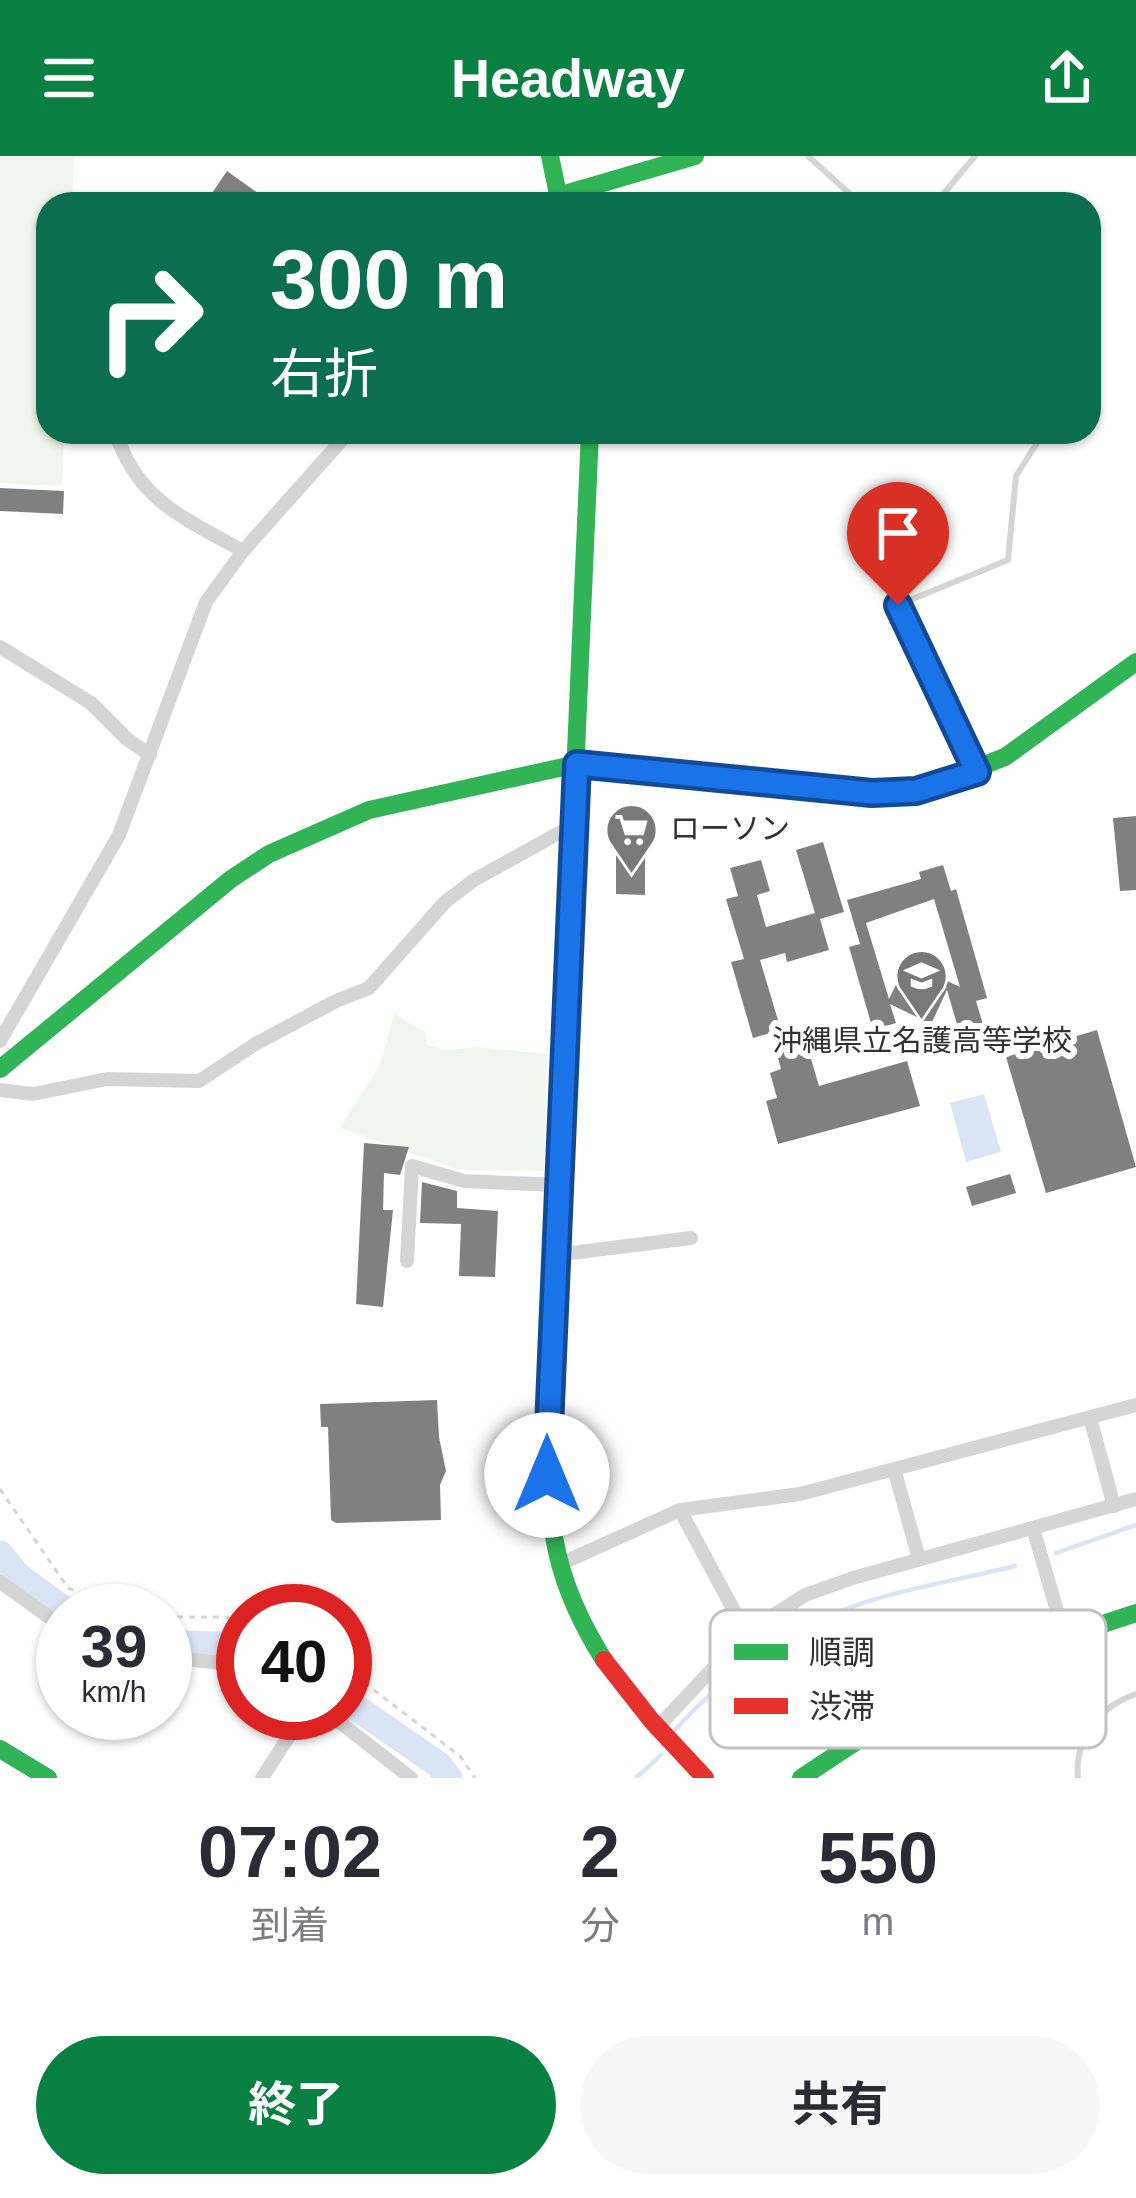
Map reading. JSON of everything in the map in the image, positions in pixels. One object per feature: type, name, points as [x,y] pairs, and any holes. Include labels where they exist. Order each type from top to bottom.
[{"type":"street","points":[[550,156],[557,192]]},
{"type":"street","points":[[584,192],[695,156]]},
{"type":"street","points":[[120,444],[126,463],[145,490],[243,551]]},
{"type":"street","points":[[0,1041],[110,851],[206,602],[243,551],[338,444]]},
{"type":"street","points":[[590,444],[547,1437],[548,1514],[558,1564],[584,1630],[656,1729],[705,1778]]},
{"type":"street","points":[[0,647],[91,703],[150,755]]},
{"type":"street","points":[[0,1069],[178,921],[269,854],[368,810],[577,764],[872,793],[916,791],[977,772],[1025,745],[1136,662]]},
{"type":"street","points":[[0,1090],[33,1094],[107,1079],[199,1081],[296,1022],[369,988],[445,902],[474,880],[575,824]]},
{"type":"street","points":[[407,1261],[412,1166],[464,1181],[558,1185]]},
{"type":"street","points":[[555,1255],[691,1238]]},
{"type":"street","points":[[558,1564],[680,1510],[800,1494],[1136,1405]]},
{"type":"street","points":[[1090,1418],[1114,1506]]},
{"type":"street","points":[[895,1472],[919,1559]]},
{"type":"street","points":[[781,1610],[805,1594],[1136,1499]]},
{"type":"street","points":[[680,1510],[734,1610]]},
{"type":"street","points":[[1033,1528],[1057,1610]]},
{"type":"street","points":[[0,1582],[36,1608]]},
{"type":"street","points":[[1106,1622],[1136,1613]]},
{"type":"street","points":[[656,1729],[710,1671]]},
{"type":"street","points":[[262,1778],[287,1740]]},
{"type":"street","points":[[362,1740],[411,1778]]},
{"type":"street","points":[[801,1778],[846,1748]]},
{"type":"street","points":[[0,1749],[48,1778]]},
{"type":"lane","points":[[808,156],[848,192]]},
{"type":"lane","points":[[945,192],[976,156]]},
{"type":"lane","points":[[977,772],[898,605],[1008,560],[1016,476],[1036,444]]},
{"type":"lane","points":[[1106,1706],[1136,1694]]},
{"type":"lane","points":[[1078,1778],[1082,1748]]},
{"type":"path","points":[[0,1489],[65,1584]]},
{"type":"path","points":[[372,1689],[460,1756],[475,1778]]},
{"type":"shaded area","points":[[0,156],[74,156],[72,192],[36,192],[36,444],[64,444],[62,486],[0,483]]},
{"type":"shaded area","points":[[394,1014],[425,1032],[427,1045],[446,1050],[477,1047],[547,1054],[544,1171],[460,1170],[340,1128],[380,1065]]},
{"type":"water","points":[[984,1094],[1001,1152],[966,1162],[950,1103]]},
{"type":"building","points":[[227,171],[256,192],[213,192]]},
{"type":"building","points":[[0,488],[64,491],[63,514],[0,511]]},
{"type":"building","points":[[1136,816],[1136,890],[1120,891],[1113,818]]},
{"type":"building","points":[[823,842],[844,912],[820,919],[829,950],[787,962],[785,953],[760,960],[781,1030],[753,1038],[731,962],[744,959],[726,899],[738,896],[730,868],[761,860],[770,891],[757,895],[766,927],[815,913],[796,850]]},
{"type":"building","name":"ローソン","points":[[616,856],[645,856],[645,895],[616,894]]},
{"type":"building","points":[[943,865],[951,891],[956,889],[987,998],[976,1001],[988,1041],[964,1048],[947,990],[931,1024],[890,1004],[896,1023],[873,1030],[849,947],[860,944],[847,900],[921,879],[919,872]],"holes":[[[934,899],[960,987],[907,962],[889,999],[866,923]]]},
{"type":"building","points":[[802,1028],[819,1086],[907,1061],[920,1106],[778,1144],[766,1101],[777,1098],[770,1073],[781,1069],[772,1037]]},
{"type":"building","points":[[1097,1030],[1136,1167],[1046,1193],[1006,1057]]},
{"type":"building","points":[[364,1143],[409,1147],[400,1175],[384,1173],[383,1210],[393,1210],[383,1307],[356,1304]]},
{"type":"building","points":[[1010,1174],[1016,1193],[972,1206],[966,1187]]},
{"type":"building","points":[[422,1182],[457,1191],[457,1208],[498,1211],[495,1277],[459,1276],[461,1224],[420,1223]]},
{"type":"building","points":[[437,1400],[446,1471],[440,1485],[441,1520],[331,1520],[328,1427],[321,1427],[320,1404]]},
{"type":"waterway","points":[[1056,1553],[1136,1525]]},
{"type":"waterway","points":[[0,1554],[36,1589]]},
{"type":"waterway","points":[[845,1610],[1015,1566]]},
{"type":"waterway","points":[[192,1644],[216,1645]]},
{"type":"waterway","points":[[675,1730],[710,1695]]},
{"type":"waterway","points":[[372,1719],[439,1765],[449,1778]]},
{"type":"waterway","points":[[636,1778],[661,1755]]},
{"type":"traffic: fast","points":[[550,156],[558,192]]},
{"type":"traffic: fast","points":[[572,192],[695,156]]},
{"type":"traffic: fast","points":[[589,444],[546,1437],[557,1553],[574,1605],[604,1660]]},
{"type":"traffic: fast","points":[[0,1069],[231,879],[269,854],[369,810],[577,764],[872,793],[930,786],[1005,757],[1136,662]]},
{"type":"traffic: fast","points":[[1106,1623],[1136,1613]]},
{"type":"traffic: fast","points":[[801,1778],[846,1748]]},
{"type":"traffic: fast","points":[[0,1749],[48,1778]]},
{"type":"traffic: jam","points":[[604,1660],[705,1778]]},
{"type":"place","name":"ローソン","points":[[631,875]]},
{"type":"place","name":"沖縄県立名護高等学校","points":[[922,1022]]},
{"type":"route","points":[[547,1475],[577,764],[872,793],[916,791],[977,772],[898,605]]}]
